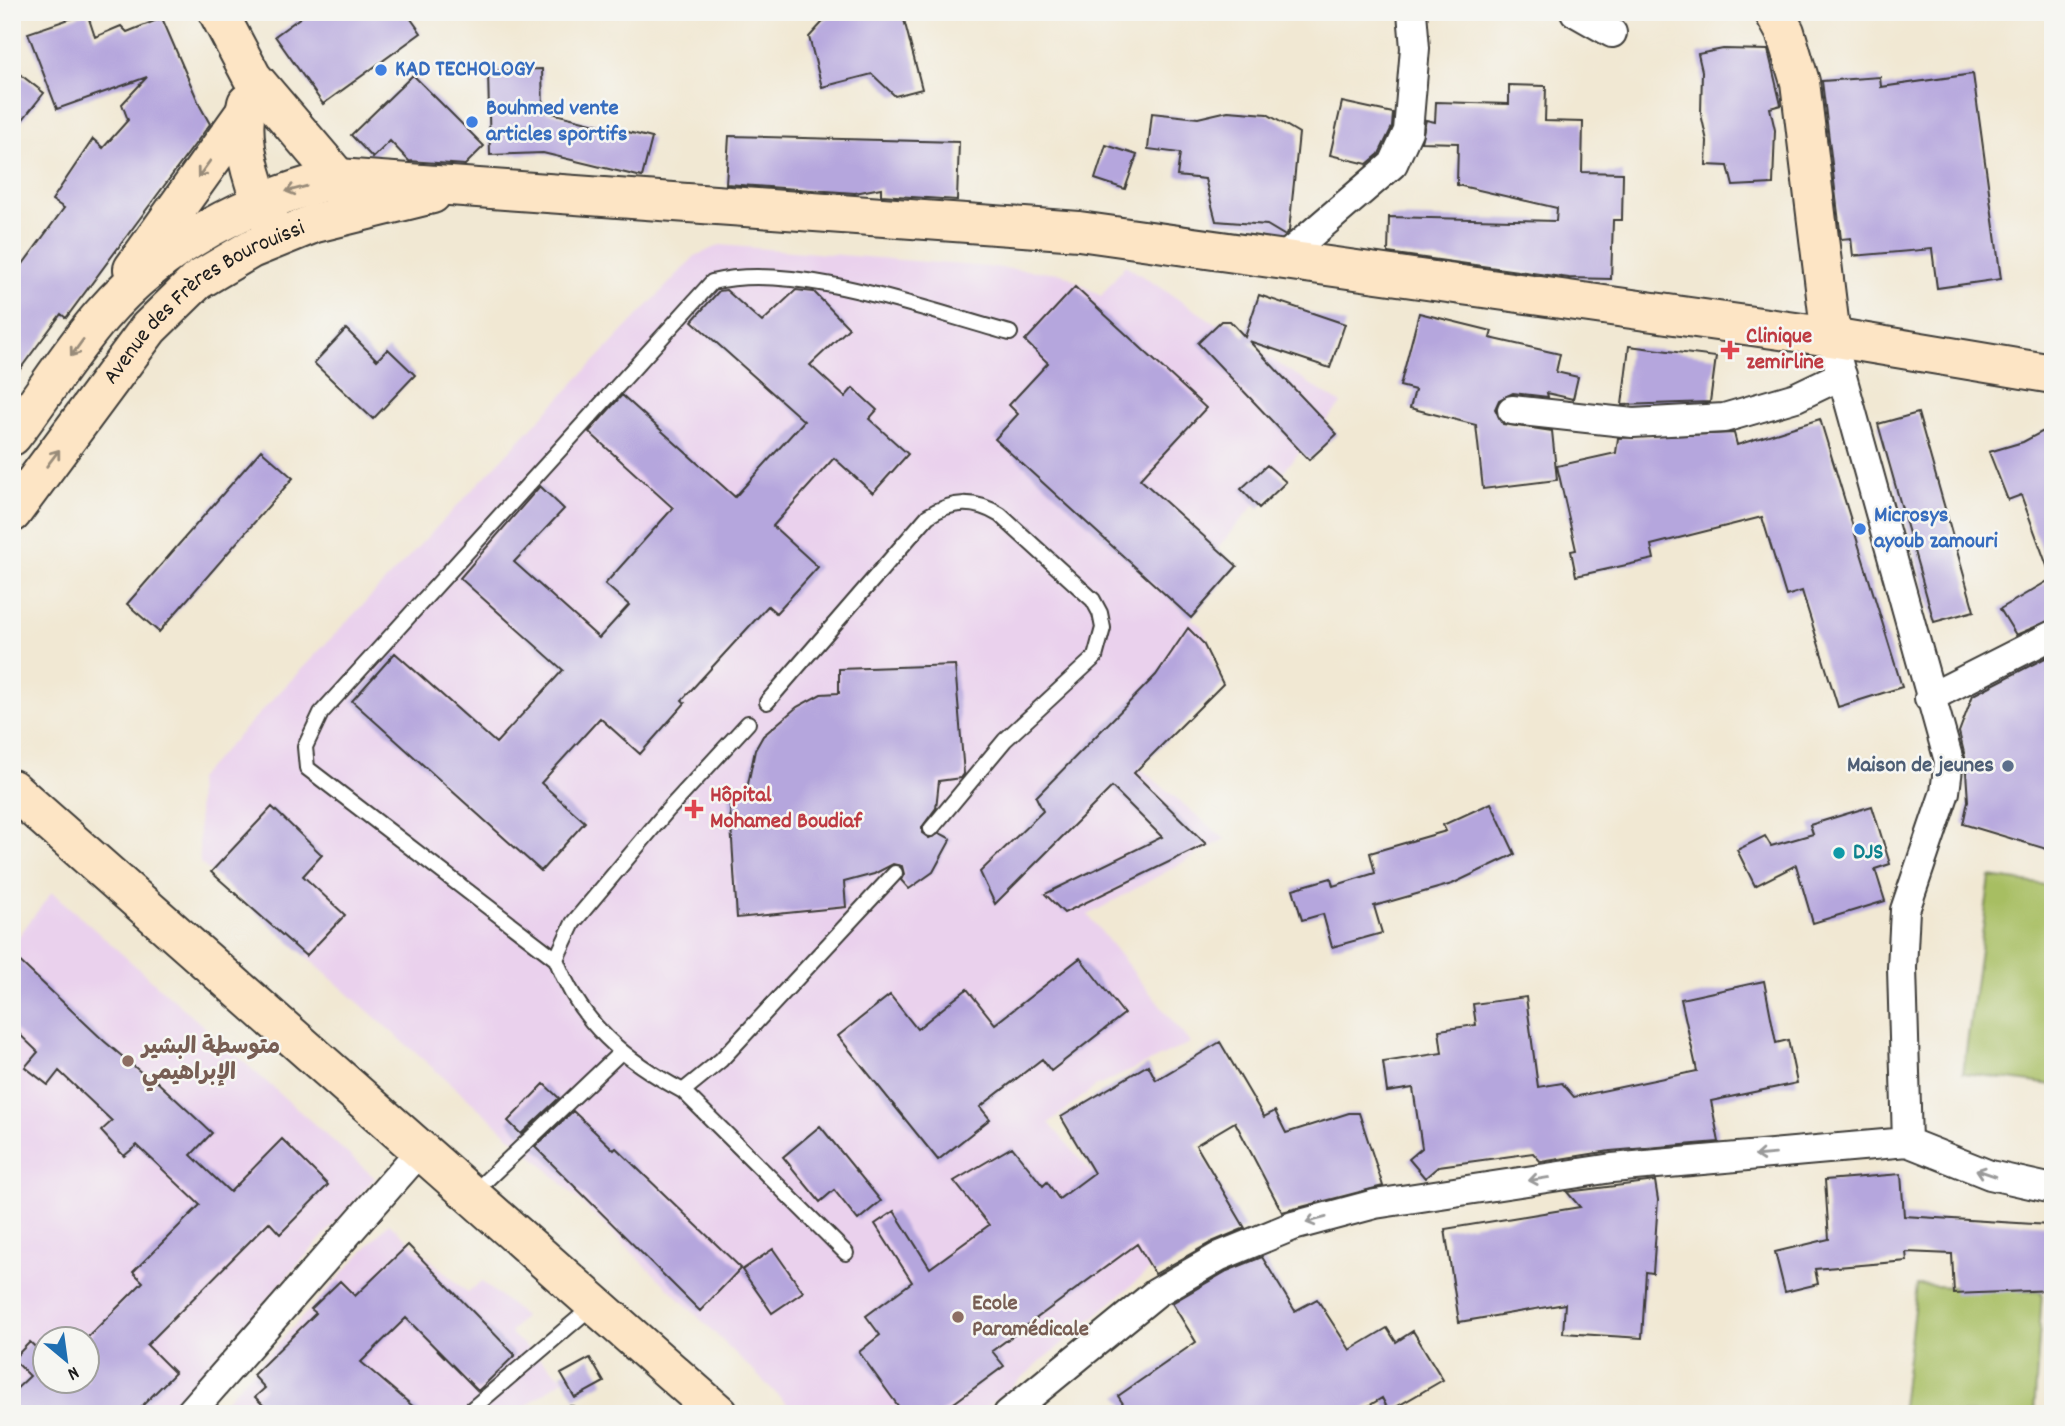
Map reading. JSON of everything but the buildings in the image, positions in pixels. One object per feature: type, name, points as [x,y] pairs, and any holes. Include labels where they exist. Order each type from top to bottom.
[{"type":"main road","points":[[218,12],[252,77],[343,196]]},
{"type":"main road","points":[[1774,12],[1786,32],[1800,82],[1831,337]]},
{"type":"main road","points":[[252,77],[244,114],[250,160],[261,202],[278,239]]},
{"type":"main road","points":[[12,436],[244,114]]},
{"type":"main road","points":[[101,315],[159,263],[219,220],[288,190],[343,196],[461,186],[1079,231],[1831,337],[2053,374]]},
{"type":"main road","name":"Avenue des Frères Bourouissi","points":[[12,513],[149,328],[197,281],[251,249],[278,239],[343,196]]},
{"type":"main road","points":[[12,789],[719,1414]]},
{"type":"street","points":[[1280,261],[1393,164],[1408,131],[1415,48],[1412,12]]},
{"type":"street","points":[[1575,12],[1612,33]]},
{"type":"street","points":[[1831,337],[1929,698],[1949,761],[1945,792],[1905,909],[1902,968],[1907,1142]]},
{"type":"street","points":[[1512,410],[1633,423],[1724,418],[1796,397],[1842,375]]},
{"type":"street","points":[[1929,698],[2053,635]]},
{"type":"street","points":[[1008,1414],[1156,1293],[1220,1256],[1293,1226],[1375,1203],[1612,1168],[1907,1142],[1990,1175],[2053,1189]]},
{"type":"street","points":[[189,1414],[420,1151]]},
{"type":"lane","points":[[846,1253],[684,1091],[621,1052],[570,995],[556,959],[307,768],[305,747],[321,713],[712,282],[763,278],[818,281],[1010,333]]},
{"type":"lane","points":[[767,702],[928,516],[956,503],[987,507],[1000,514],[1093,600],[1100,613],[1101,643],[1085,669],[1005,740],[931,829]]},
{"type":"lane","points":[[556,959],[573,923],[667,811],[748,723]]},
{"type":"lane","points":[[684,1091],[721,1060],[895,873]]},
{"type":"lane","points":[[471,1195],[621,1052]]},
{"type":"lane","points":[[466,1414],[595,1305]]},
{"type":"shaded area","name":"Hôpital Mohamed Boudiaf","points":[[720,245],[1062,273],[1101,296],[1125,265],[1341,404],[1171,602],[1202,627],[1214,655],[1209,684],[1140,768],[1225,839],[1088,915],[1190,1043],[1095,1087],[1049,1123],[1165,1257],[979,1414],[797,1414],[544,1166],[200,863],[197,779],[695,256]]},
{"type":"shaded area","name":"متوسطة البشير الإبراهيمي","points":[[52,892],[375,1178],[165,1414],[12,1414],[12,945]]},
{"type":"shaded area","points":[[389,1223],[468,1293],[481,1281],[524,1316],[510,1333],[564,1379],[515,1414],[213,1414]]},
{"type":"green space","points":[[1990,877],[2053,886],[2053,1085],[1963,1073]]},
{"type":"green space","points":[[1917,1285],[2042,1292],[2034,1414],[1901,1414]]},
{"type":"place","name":"KAD TECHOLOGY","points":[[381,70]]},
{"type":"place","name":"Bouhmed vente articles sportifs","points":[[472,122]]},
{"type":"place","name":"Clinique zemirline","points":[[1730,350]]},
{"type":"place","name":"Microsys ayoub zamouri","points":[[1860,529]]},
{"type":"place","name":"Maison de jeunes","points":[[2008,766]]},
{"type":"place","name":"Hôpital Mohamed Boudiaf","points":[[694,809]]},
{"type":"place","name":"DJS","points":[[1839,853]]},
{"type":"place","name":"متوسطة البشير الإبراهيمي","points":[[128,1061]]},
{"type":"place","name":"Ecole Paramédicale","points":[[958,1317]]}]
